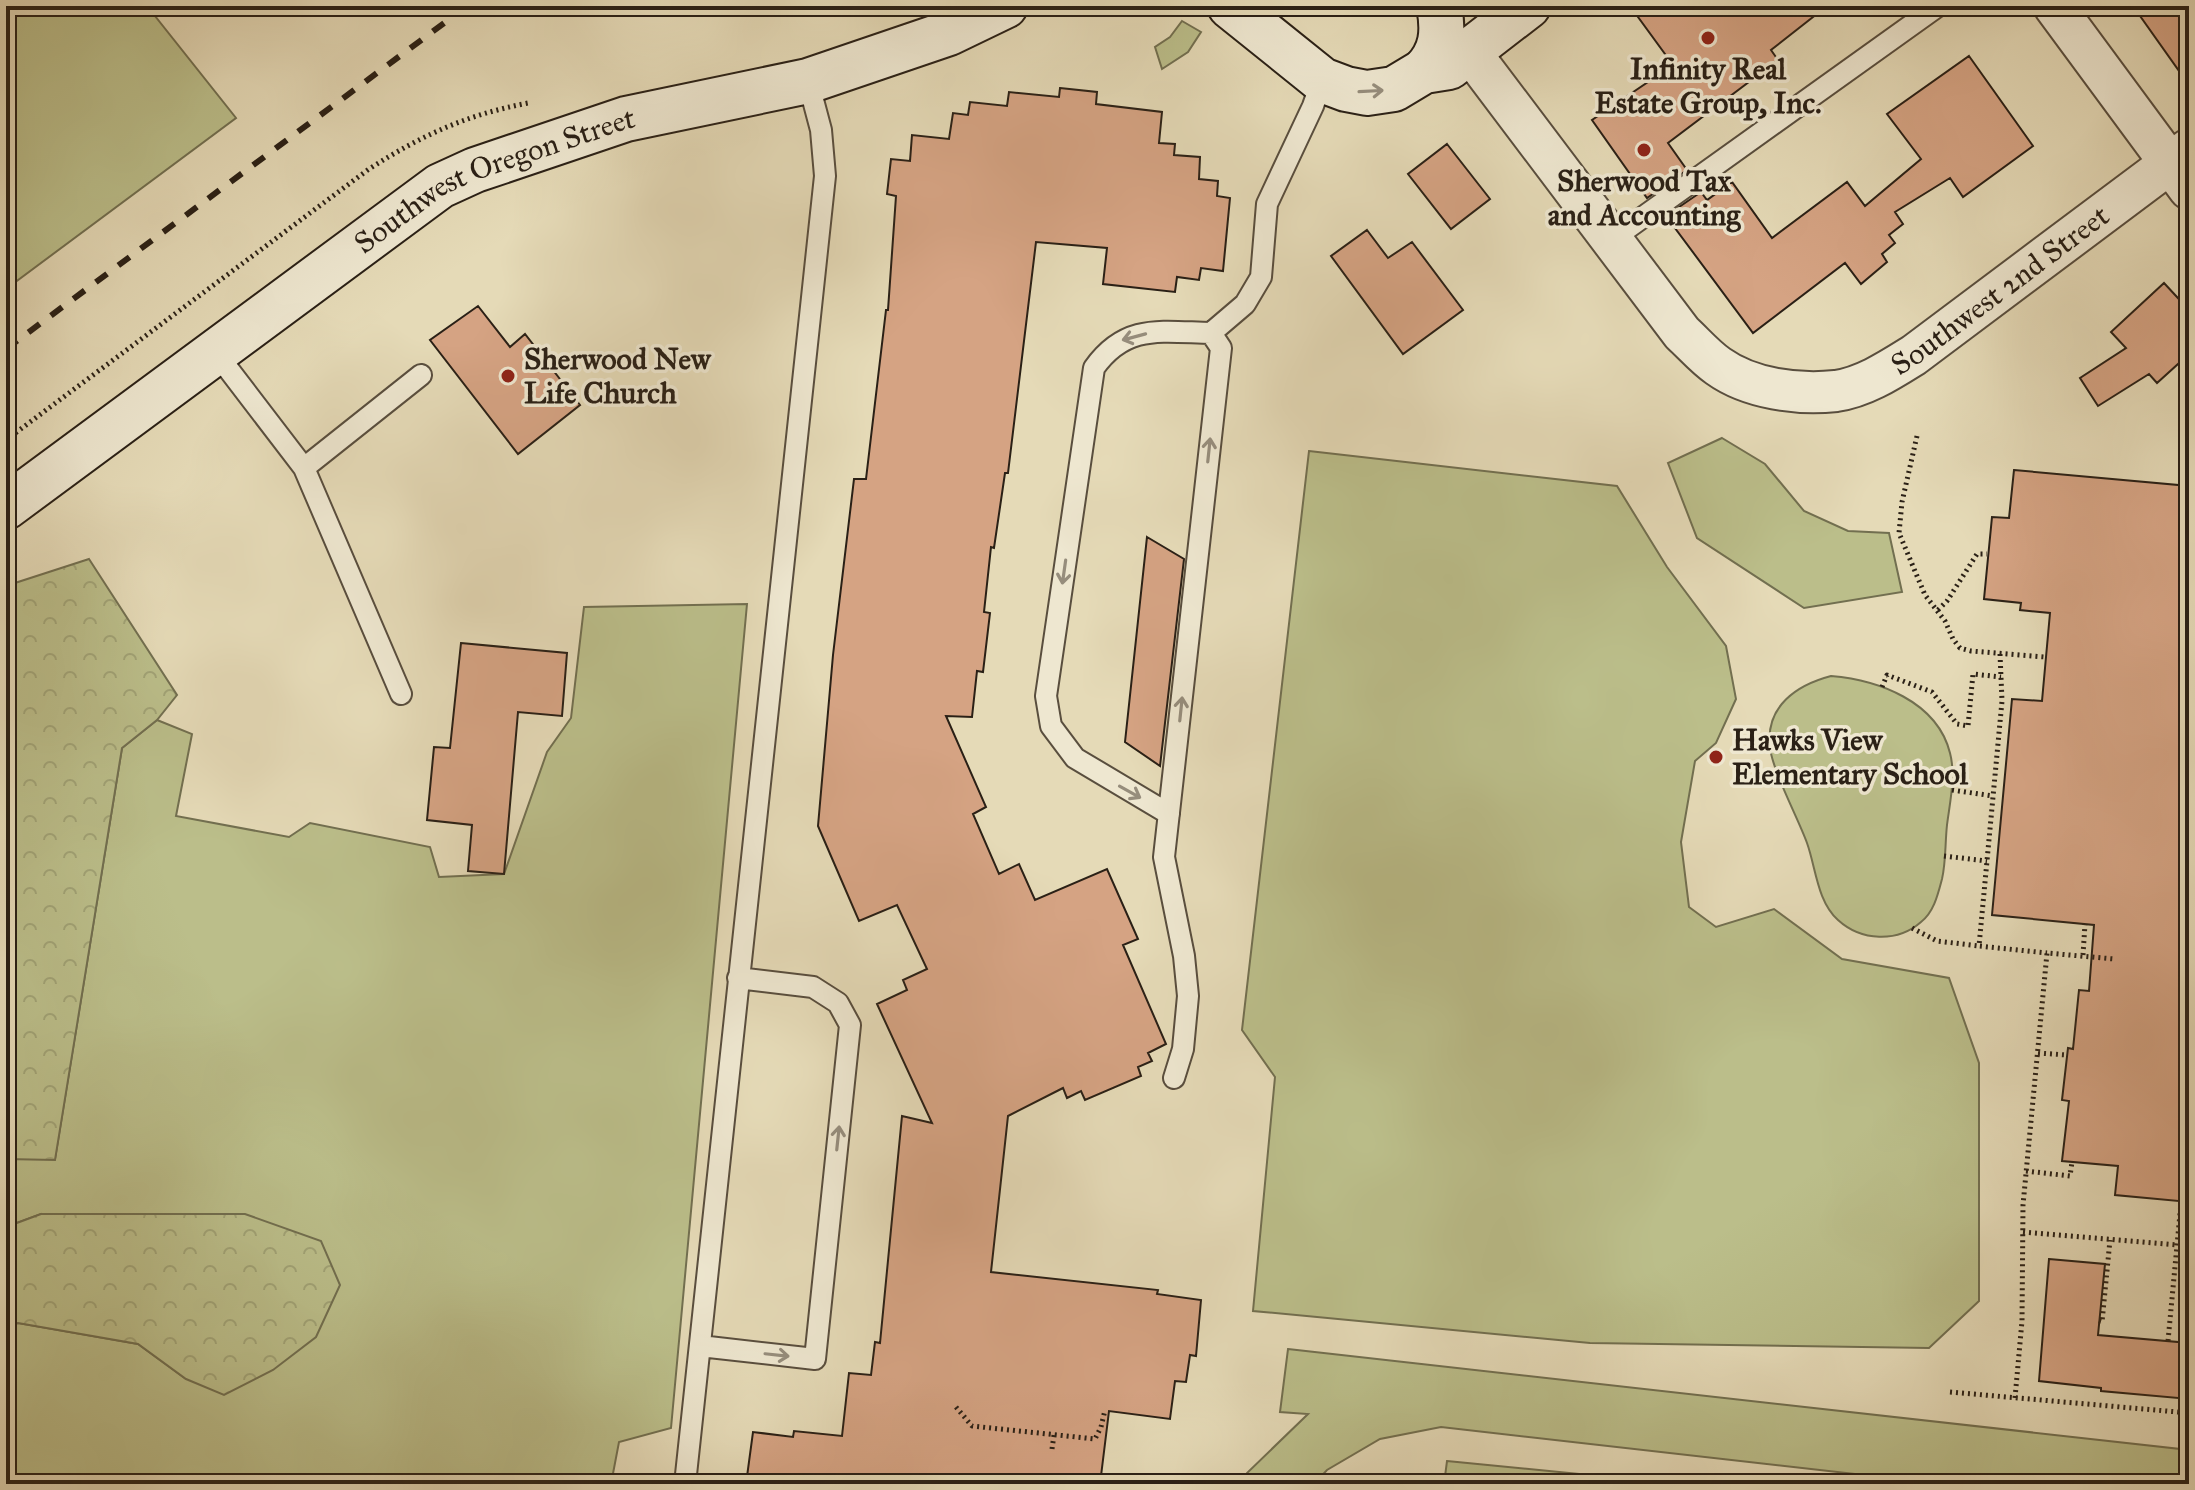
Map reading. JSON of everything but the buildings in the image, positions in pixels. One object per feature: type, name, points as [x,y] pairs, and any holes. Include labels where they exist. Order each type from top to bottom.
[{"type":"main road","name":"Southwest Oregon Street","points":[[6,507],[26,477],[216,353],[440,186],[626,119],[808,81],[949,33],[1005,6]]},
{"type":"main road","points":[[1424,71],[1439,51],[1442,33],[1439,6]]},
{"type":"main road","points":[[1234,7],[1322,80],[1367,93],[1394,89],[1424,71],[1449,67],[1528,6]]},
{"type":"main road","points":[[6,539],[28,525],[26,477]]},
{"type":"street","points":[[2054,6],[2183,167]]},
{"type":"street","name":"Southwest 2nd Street","points":[[1470,52],[1682,333],[1719,367],[1754,384],[1796,391],[1838,391],[1877,377],[1914,355],[2183,167]]},
{"type":"lane","points":[[1611,240],[1938,6]]},
{"type":"lane","points":[[1169,814],[1075,758],[1051,726],[1046,696],[1094,368],[1107,349],[1128,336],[1159,332],[1211,333],[1245,304],[1261,277],[1267,204],[1322,80]]},
{"type":"lane","points":[[685,1484],[825,176],[821,130],[808,81]]},
{"type":"lane","points":[[1174,1078],[1183,1049],[1188,996],[1184,956],[1164,857],[1221,348],[1211,333]]},
{"type":"lane","points":[[216,353],[304,468],[401,694]]},
{"type":"lane","points":[[304,468],[421,375]]},
{"type":"lane","points":[[700,1346],[815,1359],[850,1025],[838,1003],[813,987],[738,978]]},
{"type":"path","points":[[1917,436],[1902,502],[1899,533],[1925,595],[1938,610],[1960,648],[2045,657]]},
{"type":"path","points":[[1938,610],[1977,554],[1987,554]]},
{"type":"path","points":[[1979,946],[2002,701],[2000,654]]},
{"type":"path","points":[[1882,687],[1887,675],[1932,692],[1957,724],[1968,726],[1973,674],[2001,677]]},
{"type":"path","points":[[1952,790],[1993,796]]},
{"type":"path","points":[[1944,856],[1987,861]]},
{"type":"path","points":[[2083,955],[2085,924]]},
{"type":"path","points":[[1912,928],[1937,941],[2114,959]]},
{"type":"path","points":[[2015,1398],[2022,1321],[2026,1171],[2047,953]]},
{"type":"path","points":[[2038,1053],[2067,1055]]},
{"type":"path","points":[[2026,1171],[2070,1176],[2072,1162]]},
{"type":"path","points":[[2168,1341],[2181,1203]]},
{"type":"path","points":[[2023,1232],[2189,1246]]},
{"type":"path","points":[[2099,1321],[2102,1322],[2110,1240]]},
{"type":"path","points":[[1950,1392],[2189,1413]]},
{"type":"path","points":[[956,1407],[972,1426],[1095,1439],[1105,1410]]},
{"type":"path","points":[[1052,1449],[1054,1435]]},
{"type":"green space","points":[[6,6],[147,6],[236,118],[6,289]]},
{"type":"green space","points":[[1182,21],[1201,32],[1188,52],[1162,69],[1155,47],[1170,37]]},
{"type":"green space","points":[[1722,438],[1765,464],[1804,511],[1848,531],[1889,533],[1902,592],[1804,608],[1697,538],[1668,463]]},
{"type":"green space","points":[[1309,451],[1617,486],[1667,567],[1726,646],[1736,699],[1716,743],[1695,761],[1681,842],[1689,907],[1716,927],[1774,909],[1842,959],[1949,978],[1979,1063],[1979,1301],[1929,1348],[1590,1343],[1253,1311],[1275,1077],[1242,1030]]},
{"type":"green space","points":[[89,559],[177,695],[157,720],[122,748],[55,1160],[6,1159],[6,589],[15,583]]},
{"type":"green space","points":[[747,604],[671,1428],[619,1442],[611,1484],[6,1484],[6,1325],[18,1323],[138,1344],[186,1379],[41,1214],[6,1227],[6,1159],[55,1159],[122,748],[157,720],[192,734],[176,816],[289,837],[310,823],[430,847],[439,877],[504,874],[547,752],[571,718],[584,607]]},
{"type":"green space","points":[[1831,676],[1868,682],[1903,696],[1933,720],[1950,753],[1952,789],[1940,885],[1929,913],[1901,934],[1879,937],[1857,932],[1831,912],[1821,894],[1807,843],[1772,757],[1770,733],[1778,709],[1806,685]]},
{"type":"green space","points":[[41,1214],[245,1214],[321,1241],[340,1285],[316,1337],[273,1370],[224,1395],[186,1379],[138,1344],[18,1323],[6,1325],[6,1227]]},
{"type":"green space","points":[[1288,1349],[2189,1450],[2189,1484],[1943,1484],[1441,1427],[1380,1439],[1327,1470],[1314,1484],[1242,1484],[1247,1473],[1308,1414],[1280,1412]]},
{"type":"green space","points":[[1447,1461],[1680,1484],[1444,1484]]},
{"type":"railway","points":[[6,349],[467,6]]},
{"type":"place","name":"Infinity Real Estate Group, Inc.","points":[[1708,38]]},
{"type":"place","name":"Sherwood Tax and Accounting","points":[[1644,150]]},
{"type":"place","name":"Sherwood New Life Church","points":[[508,376]]},
{"type":"place","name":"Hawks View Elementary School","points":[[1716,757]]}]
